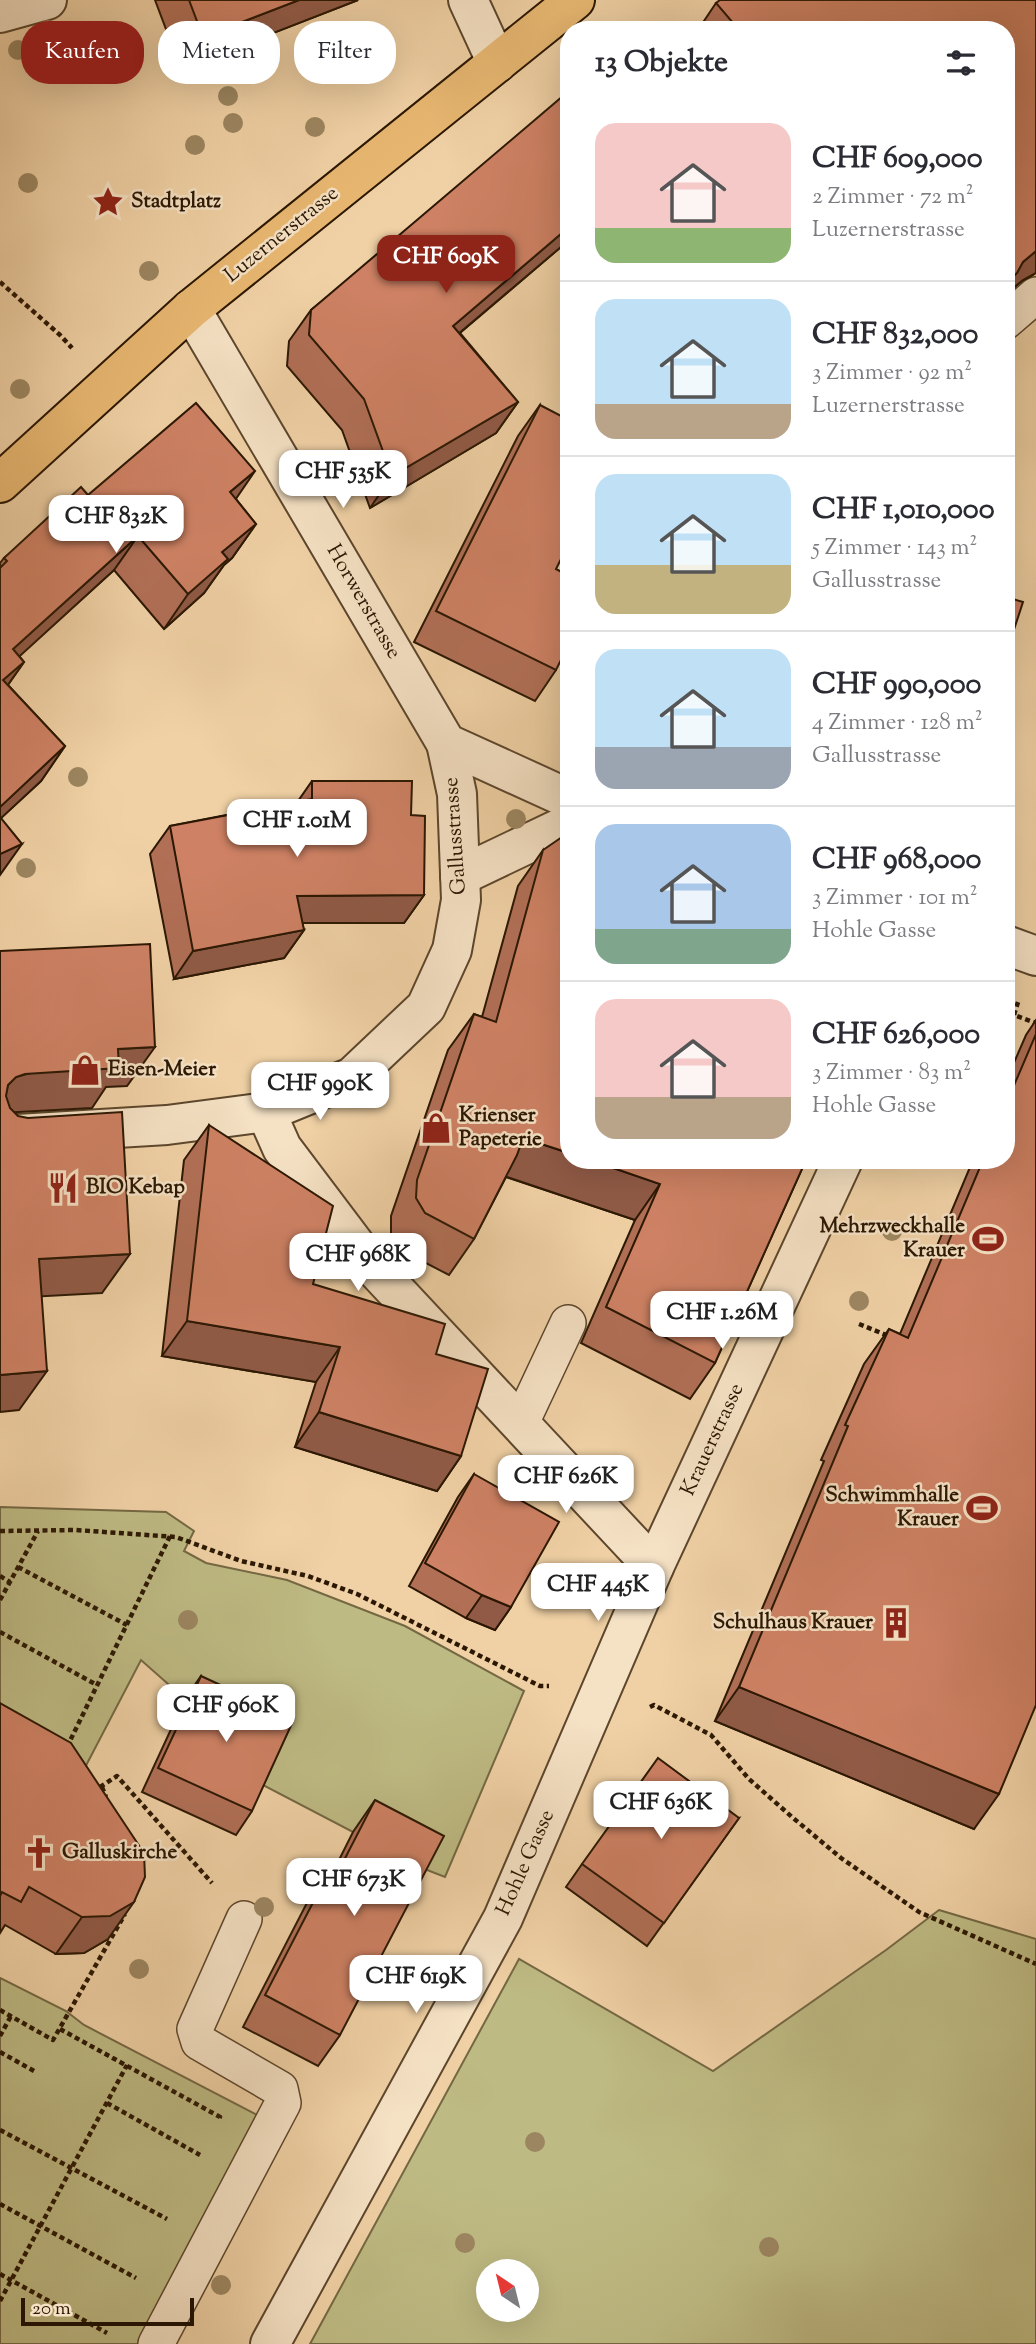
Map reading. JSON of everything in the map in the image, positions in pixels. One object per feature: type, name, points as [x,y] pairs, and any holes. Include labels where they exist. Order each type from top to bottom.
[{"type":"main road","name":"Luzernerstrasse","points":[[0,483],[191,309],[498,63],[567,16]]},
{"type":"street","points":[[0,13],[47,0]]},
{"type":"street","points":[[468,0],[498,63]]},
{"type":"street","name":"Horwerstrasse","points":[[191,309],[446,743]]},
{"type":"street","points":[[446,743],[560,795]]},
{"type":"street","name":"Gallusstrasse","points":[[0,1135],[167,1125],[266,1112],[352,1077],[426,1007],[452,950],[461,900],[457,794],[446,743]]},
{"type":"street","points":[[460,876],[560,828]]},
{"type":"street","points":[[1015,948],[1036,956]]},
{"type":"street","points":[[266,1112],[282,1148],[365,1258],[654,1567]]},
{"type":"street","name":"Krauerstrasse","points":[[654,1567],[839,1169]]},
{"type":"street","name":"Hohle Gasse","points":[[270,2344],[503,1918],[654,1567]]},
{"type":"lane","points":[[1015,313],[1036,295]]},
{"type":"lane","points":[[521,1423],[568,1323]]},
{"type":"lane","points":[[156,2344],[283,2103],[280,2088],[199,2042],[195,2029],[244,1919]]},
{"type":"path","points":[[0,282],[72,348]]},
{"type":"path","points":[[859,1324],[896,1339]]},
{"type":"path","points":[[0,1531],[76,1530],[170,1536],[241,1561],[308,1576],[357,1594],[540,1686],[560,1687]]},
{"type":"path","points":[[0,1600],[38,1531]]},
{"type":"path","points":[[64,1755],[170,1536]]},
{"type":"path","points":[[18,1567],[127,1625]]},
{"type":"path","points":[[0,1576],[10,1582]]},
{"type":"path","points":[[0,1632],[97,1685]]},
{"type":"path","points":[[641,1710],[654,1705],[710,1735],[749,1779],[792,1818],[841,1857],[919,1912],[1036,1964]]},
{"type":"path","points":[[58,1737],[69,1744]]},
{"type":"path","points":[[102,1787],[117,1776],[244,1919]]},
{"type":"path","points":[[90,1784],[102,1787]]},
{"type":"path","points":[[102,1787],[110,1808]]},
{"type":"path","points":[[0,2010],[53,2040],[123,1920],[126,1909]]},
{"type":"path","points":[[0,2036],[11,2016]]},
{"type":"path","points":[[60,2029],[219,2117],[215,2126]]},
{"type":"path","points":[[0,2052],[34,2071]]},
{"type":"path","points":[[0,2301],[127,2066]]},
{"type":"path","points":[[107,2103],[200,2155]]},
{"type":"path","points":[[0,2130],[167,2219]]},
{"type":"path","points":[[194,2166],[205,2146]]},
{"type":"path","points":[[0,2204],[136,2278]]},
{"type":"path","points":[[160,2231],[172,2208]]},
{"type":"path","points":[[130,2289],[142,2266]]},
{"type":"path","points":[[0,2274],[107,2333]]},
{"type":"path","points":[[102,2344],[113,2322]]},
{"type":"shaded area","points":[[0,1507],[166,1512],[194,1531],[184,1551],[206,1563],[287,1580],[405,1626],[524,1691],[445,1877],[422,1868],[259,1783],[185,1699],[141,1660],[79,1779],[0,1736]]},
{"type":"shaded area","points":[[939,1910],[1036,1939],[1036,2344],[310,2344],[519,1959],[713,2071]]},
{"type":"shaded area","points":[[0,1978],[257,2115],[138,2344],[0,2344]]},
{"type":"building","points":[[189,0],[299,0],[245,21],[197,21]]},
{"type":"building","points":[[720,0],[1036,0],[1036,251],[1023,262],[1015,275],[1015,21],[731,21],[716,3]]},
{"type":"building","points":[[560,99],[560,235],[453,326],[518,402],[392,476],[364,399],[309,335],[311,310]]},
{"type":"building","points":[[196,403],[255,471],[230,492],[256,524],[222,552],[228,559],[188,594],[138,536],[13,649],[24,662],[3,680],[65,746],[0,807],[0,568],[7,561],[4,558],[81,487],[88,495]]},
{"type":"building","points":[[540,405],[560,415],[560,561],[556,569],[560,571],[560,662],[556,670],[436,611]]},
{"type":"building","points":[[1015,600],[1023,602],[1015,626]]},
{"type":"building","points":[[312,781],[412,781],[411,815],[425,816],[424,895],[297,896],[304,930],[193,951],[170,826],[312,799]]},
{"type":"building","points":[[0,817],[22,844],[0,854]]},
{"type":"building","points":[[560,838],[560,1150],[523,1138],[474,1239],[425,1213],[416,1198],[417,1180],[474,1014],[496,1022],[543,850]]},
{"type":"building","points":[[150,944],[155,1047],[118,1049],[119,1068],[25,1074],[16,1077],[8,1085],[6,1096],[10,1108],[18,1116],[28,1118],[122,1112],[130,1254],[39,1259],[47,1371],[0,1375],[0,951]]},
{"type":"building","points":[[1036,1034],[1036,1705],[999,1794],[739,1687],[848,1426],[845,1425],[889,1329],[908,1338],[979,1169],[1015,1169],[1015,1083]]},
{"type":"building","points":[[209,1125],[333,1206],[313,1284],[445,1324],[436,1354],[488,1369],[461,1456],[319,1412],[340,1347],[187,1321]]},
{"type":"building","points":[[616,1169],[802,1169],[715,1363],[606,1307],[660,1184]]},
{"type":"building","points":[[474,1474],[559,1522],[511,1607],[482,1595],[425,1563]]},
{"type":"building","points":[[201,1676],[294,1719],[252,1811],[158,1768]]},
{"type":"building","points":[[0,1703],[71,1743],[144,1853],[145,1877],[134,1902],[110,1916],[82,1917],[29,1887],[21,1902],[2,1892],[0,1896]]},
{"type":"building","points":[[658,1758],[739,1818],[664,1923],[582,1864]]},
{"type":"building","points":[[375,1800],[444,1836],[340,2035],[265,1995],[333,1864],[340,1868]]},
{"type":"place","name":"Stadtplatz","points":[[108,202]]},
{"type":"place","name":"Eisen-Meier","points":[[85,1070]]},
{"type":"place","name":"Krienser Papeterie","points":[[436,1128]]},
{"type":"place","name":"BIO Kebap","points":[[63,1188]]},
{"type":"place","name":"Mehrzweckhalle Krauer","points":[[988,1239]]},
{"type":"place","name":"Schwimmhalle Krauer","points":[[982,1508]]},
{"type":"place","name":"Schulhaus Krauer","points":[[896,1623]]},
{"type":"place","name":"Galluskirche","points":[[39,1853]]}]
